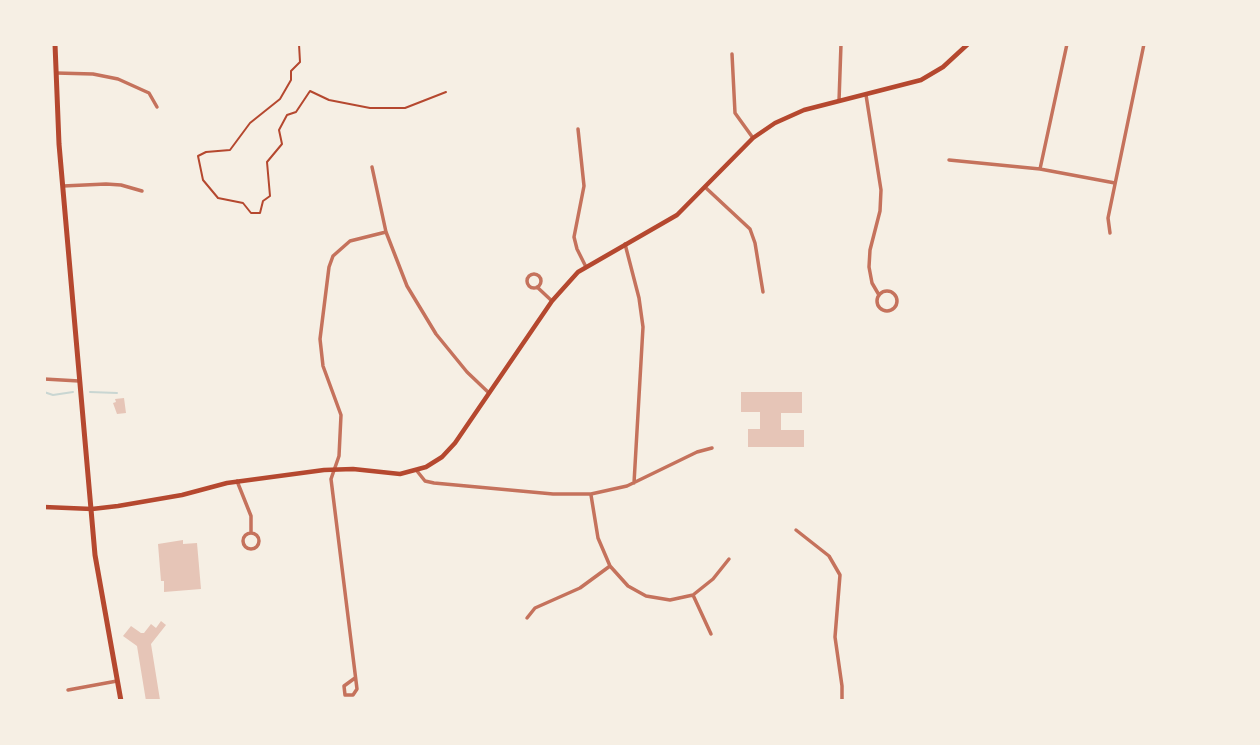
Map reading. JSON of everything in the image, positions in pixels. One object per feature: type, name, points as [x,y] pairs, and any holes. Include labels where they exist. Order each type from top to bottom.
[{"type":"main road","points":[[55,44],[63,186],[79,381],[100,589],[121,701]]},
{"type":"main road","points":[[44,508],[92,509],[173,496],[237,481],[333,470],[394,474],[417,471],[446,453],[552,301],[567,282],[586,267],[677,215],[753,138],[789,116],[928,77],[949,63],[968,44]]},
{"type":"street","points":[[839,101],[841,44]]},
{"type":"street","points":[[1040,169],[1067,44]]},
{"type":"street","points":[[1110,233],[1107,220],[1144,44]]},
{"type":"street","points":[[732,54],[735,113],[753,138]]},
{"type":"street","points":[[55,73],[93,74],[118,79],[149,93],[157,107]]},
{"type":"street","points":[[866,95],[881,190],[880,211],[870,250],[869,267],[881,309],[894,307],[896,300],[893,293],[886,291],[879,295]]},
{"type":"street","points":[[578,129],[584,180],[575,237],[577,249],[586,267]]},
{"type":"street","points":[[949,160],[1040,169],[1115,183]]},
{"type":"street","points":[[372,167],[386,232],[407,286],[427,322],[467,372],[489,393]]},
{"type":"street","points":[[63,186],[106,184],[142,191]]},
{"type":"street","points":[[706,187],[750,229],[763,292]]},
{"type":"street","points":[[355,677],[345,685],[345,695],[355,694],[355,677],[331,479],[339,456],[341,415],[323,366],[320,349],[329,267],[335,253],[347,243],[386,232]]},
{"type":"street","points":[[625,244],[639,298],[643,327],[634,483]]},
{"type":"street","points":[[537,287],[552,301]]},
{"type":"street","points":[[44,379],[79,381]]},
{"type":"street","points":[[417,471],[425,481],[433,484],[553,494],[591,494],[634,483],[712,448]]},
{"type":"street","points":[[237,481],[251,518],[251,533]]},
{"type":"street","points":[[591,494],[597,534],[610,566],[628,586],[646,596],[670,600],[693,595],[713,579],[729,559]]},
{"type":"street","points":[[796,530],[829,556],[839,571],[835,637],[842,701]]},
{"type":"street","points":[[251,533],[257,536],[259,541],[256,547],[250,549],[244,546],[243,540],[246,534],[251,533]]},
{"type":"street","points":[[527,618],[534,609],[580,588],[610,566]]},
{"type":"street","points":[[693,595],[711,634]]},
{"type":"street","points":[[68,691],[117,681]]},
{"type":"path","points":[[299,44],[300,62],[291,71],[291,80],[280,99],[250,123],[230,150],[206,152],[198,156],[203,180],[218,198],[243,203],[251,213],[260,213],[263,201],[270,197],[267,162],[282,144],[279,130],[287,115],[296,112],[310,91],[330,100],[370,108],[405,108],[446,92]]},
{"type":"building","points":[[741,392],[802,392],[802,413],[781,413],[781,430],[804,430],[804,447],[748,447],[748,429],[760,429],[760,412],[741,412]]},
{"type":"building","points":[[124,398],[126,413],[117,414],[113,403],[116,402],[115,399]]},
{"type":"building","points":[[183,540],[183,544],[197,543],[201,589],[164,592],[158,544]]},
{"type":"building","points":[[161,621],[166,625],[151,644],[160,700],[146,701],[137,646],[123,636],[131,626],[144,633],[151,624],[156,628]]},
{"type":"waterway","points":[[44,392],[53,395],[73,392]]},
{"type":"waterway","points":[[90,392],[117,393]]}]
